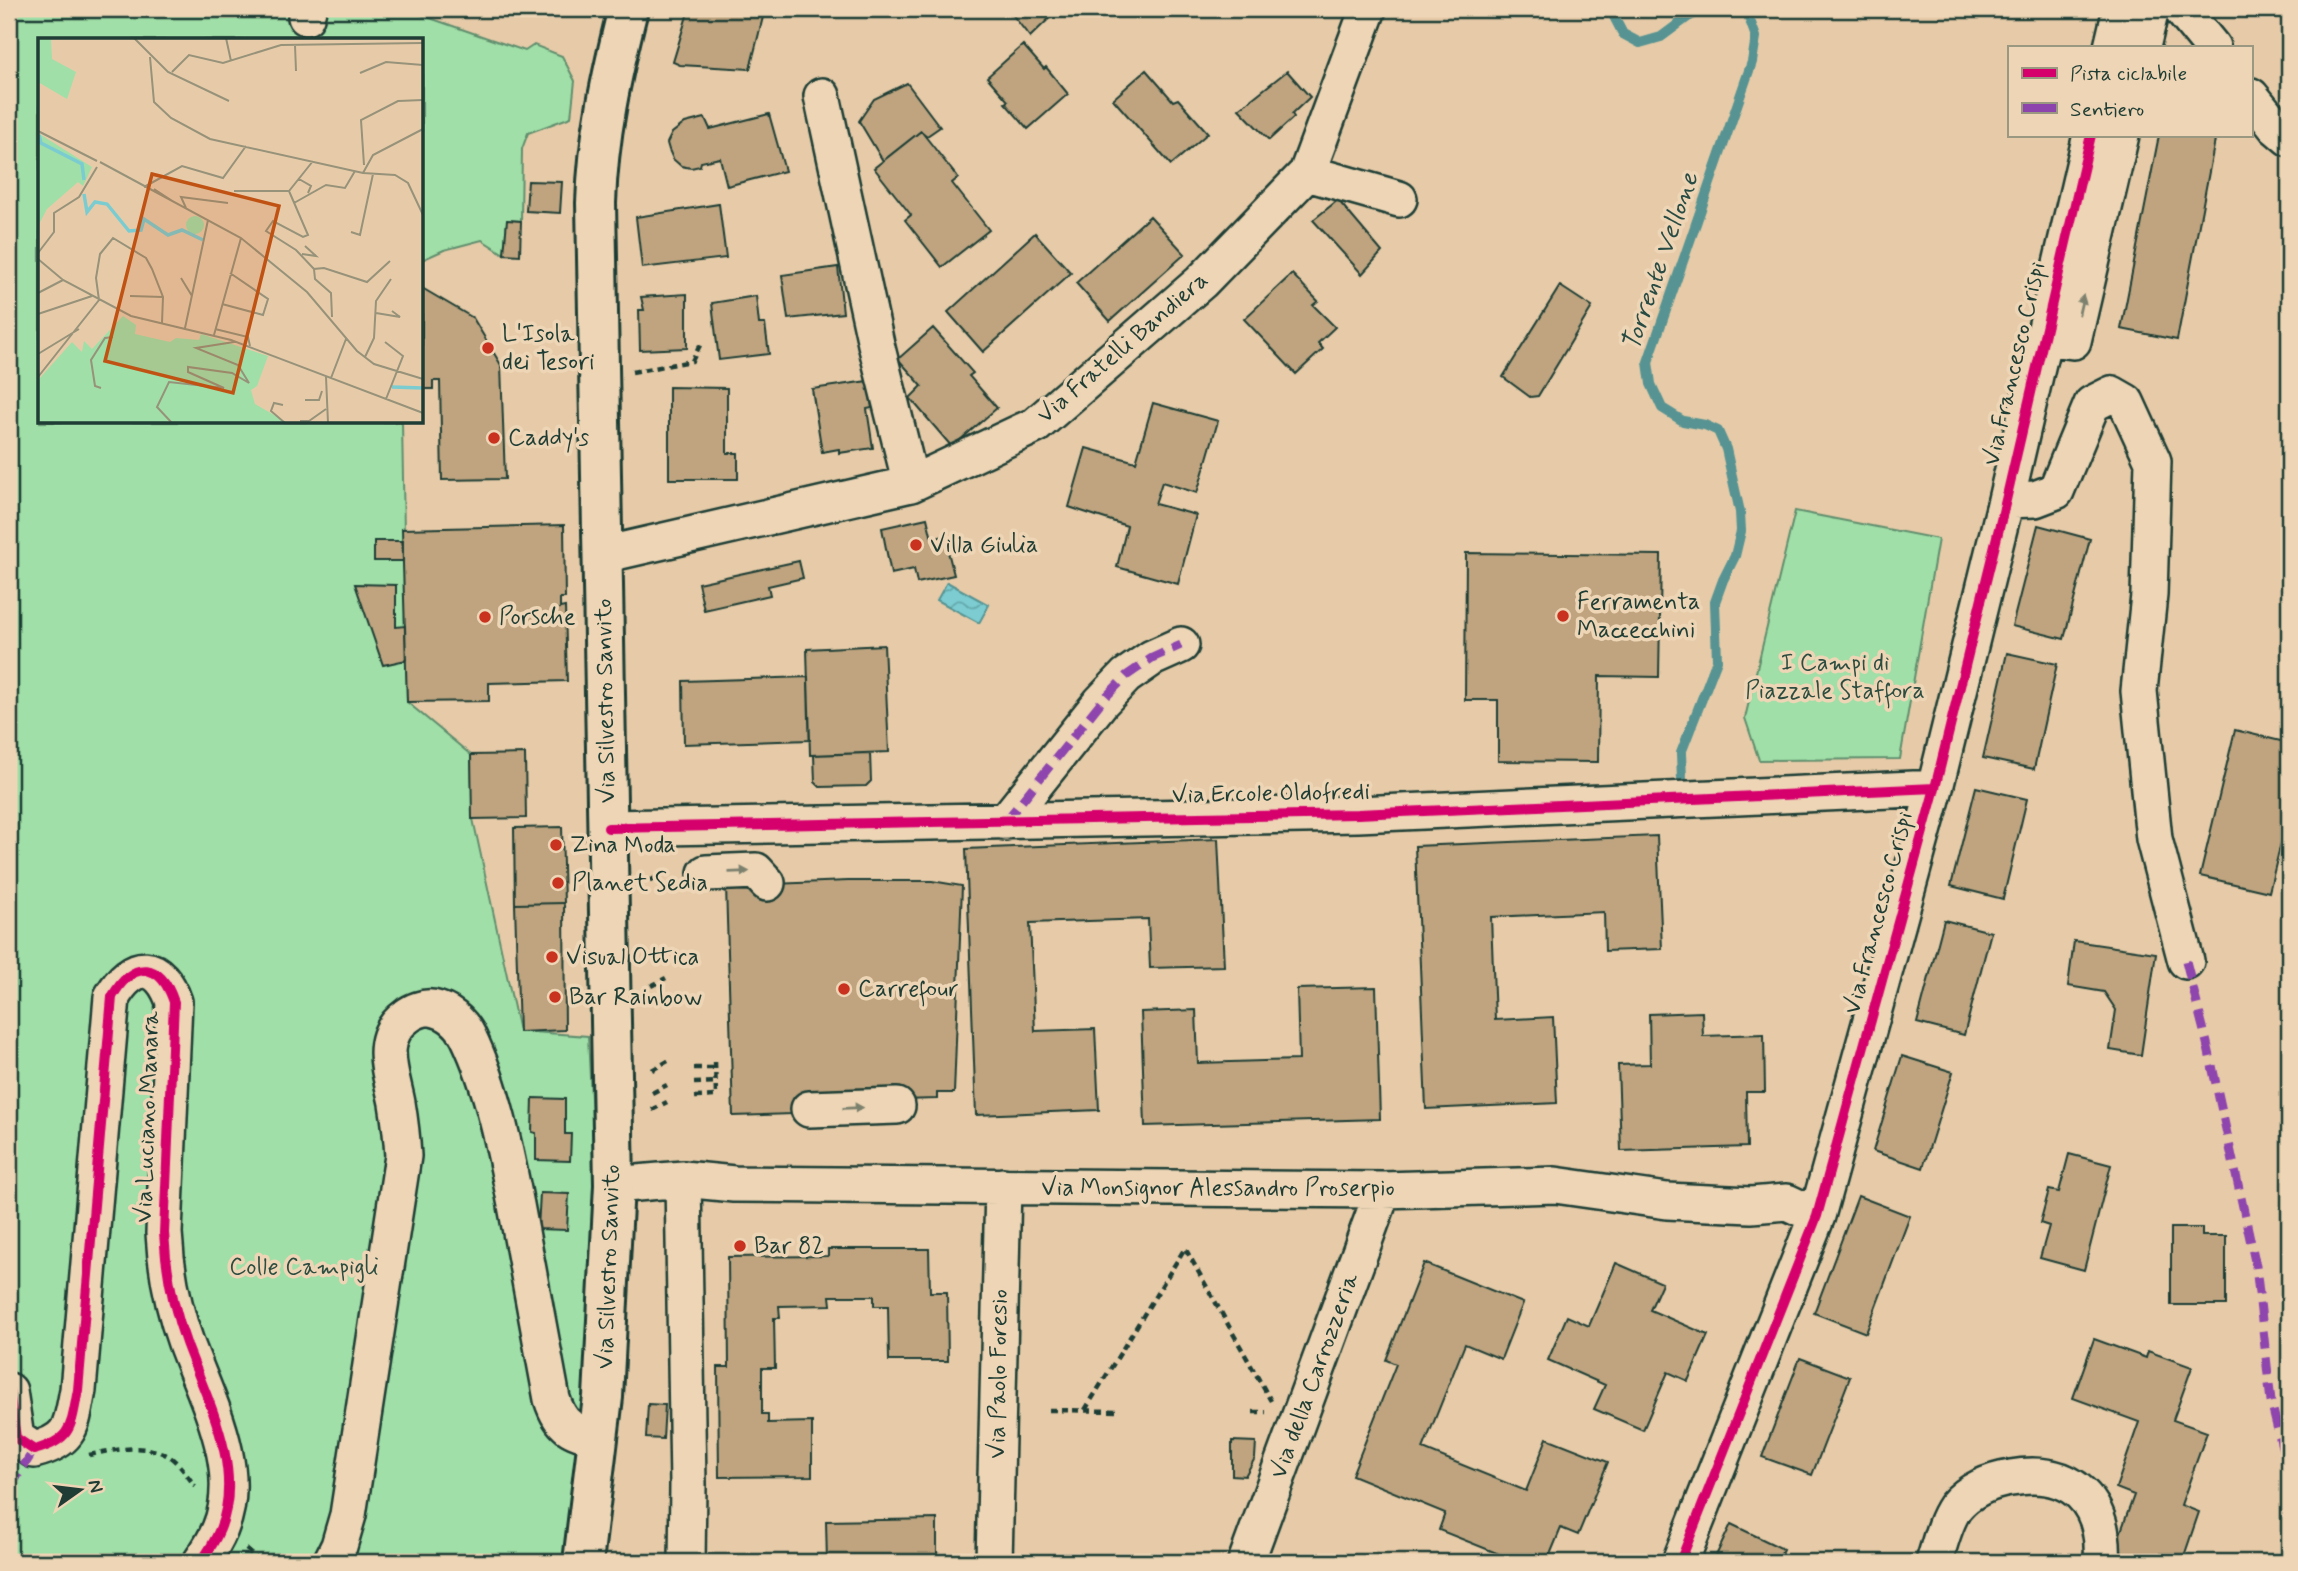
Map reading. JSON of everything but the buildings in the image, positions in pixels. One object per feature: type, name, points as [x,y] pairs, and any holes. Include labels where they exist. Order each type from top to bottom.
[{"type":"main road","name":"Via Silvestro Sanvito","points":[[583,1562],[607,1347],[614,1185],[597,167],[614,65],[628,9]]},
{"type":"street","name":"Via Fratelli Bandiera","points":[[604,555],[911,484],[1036,425],[1201,282],[1307,173],[1368,9]]},
{"type":"street","points":[[2112,46],[2121,9]]},
{"type":"street","points":[[2142,46],[2151,9]]},
{"type":"street","points":[[2181,9],[2211,46]]},
{"type":"street","points":[[822,96],[876,344],[911,484]]},
{"type":"street","points":[[2252,97],[2276,127],[2289,138]]},
{"type":"street","name":"Via Francesco Crispi","points":[[1679,1562],[1818,1216],[1935,788],[2006,500],[2091,136]]},
{"type":"street","points":[[2042,337],[2073,341],[2121,136]]},
{"type":"street","points":[[1307,173],[1399,199]]},
{"type":"street","points":[[2006,500],[2035,499],[2056,491],[2092,404],[2112,394],[2126,402],[2153,461],[2149,595],[2139,691],[2154,839],[2186,961]]},
{"type":"street","points":[[1005,822],[1101,702],[1126,676],[1152,658],[1181,645]]},
{"type":"street","name":"Via Ercole Oldofredi","points":[[608,828],[1358,814],[1935,788]]},
{"type":"street","points":[[706,873],[756,871],[766,883]]},
{"type":"street","name":"Via Luciano Manara","points":[[9,1391],[16,1438],[33,1450],[54,1445],[70,1428],[78,1390],[112,998],[129,975],[141,970],[155,973],[167,984],[174,1002],[164,1234],[166,1272],[186,1341],[224,1444],[226,1502],[220,1528],[201,1562]]},
{"type":"street","points":[[331,1562],[348,1515],[403,1156],[401,1126],[388,1071],[388,1041],[397,1023],[412,1012],[429,1007],[445,1012],[460,1023],[467,1035],[507,1159],[556,1414],[576,1432],[599,1437]]},
{"type":"street","points":[[809,1109],[897,1106]]},
{"type":"street","points":[[683,1179],[687,1562]]},
{"type":"street","name":"Via Monsignor Alessandro Proserpio","points":[[614,1185],[683,1179],[734,1184],[1383,1190],[1555,1185],[1667,1201],[1751,1205],[1787,1202],[1818,1216]]},
{"type":"street","name":"Via Paolo Foresio","points":[[994,1562],[1003,1186]]},
{"type":"street","name":"Via della Carrozzeria","points":[[1246,1562],[1383,1190]]},
{"type":"street","points":[[1934,1562],[1946,1524],[1955,1507],[1970,1493],[2003,1479],[2029,1474],[2054,1477],[2074,1486],[2091,1504],[2098,1519],[2102,1562]]},
{"type":"path","points":[[623,373],[692,361],[701,343]]},
{"type":"path","points":[[650,881],[666,872]]},
{"type":"path","points":[[651,986],[666,978]]},
{"type":"path","points":[[695,1097],[716,1096],[715,1061]]},
{"type":"path","points":[[652,1070],[668,1062]]},
{"type":"path","points":[[694,1069],[716,1068]]},
{"type":"path","points":[[694,1083],[716,1082]]},
{"type":"path","points":[[652,1093],[667,1085]]},
{"type":"path","points":[[652,1110],[667,1102]]},
{"type":"path","points":[[1085,1410],[1185,1248],[1278,1412]]},
{"type":"path","points":[[1049,1410],[1118,1410]]},
{"type":"path","points":[[84,1457],[108,1451],[146,1449],[170,1457],[197,1488],[220,1528]]},
{"type":"green space","name":"Colle Campigli","points":[[9,9],[404,9],[525,51],[534,45],[562,56],[575,81],[571,117],[528,133],[522,149],[521,221],[507,220],[504,254],[482,240],[444,250],[424,259],[424,38],[38,38],[38,424],[402,424],[407,702],[471,755],[473,819],[519,1031],[588,1036],[601,1306],[573,1562],[9,1562]]},
{"type":"green space","name":"I Campi di Piazzale Staffora","points":[[1795,511],[1938,539],[1900,759],[1759,760],[1745,718]]},
{"type":"water","points":[[947,582],[989,605],[979,623],[937,600]]},
{"type":"waterway","name":"Torrente Vellone","points":[[1610,9],[1623,34],[1640,43],[1661,37],[1688,17],[1705,9]]},
{"type":"waterway","name":"Torrente Vellone","points":[[1682,780],[1681,753],[1717,660],[1715,602],[1735,556],[1741,531],[1740,512],[1726,449],[1718,431],[1705,425],[1683,421],[1662,408],[1651,384],[1648,362],[1752,62],[1756,37],[1747,12],[1742,9]]},
{"type":"marked path","points":[[1005,822],[1101,702],[1126,676],[1152,658],[1181,645]]},
{"type":"marked path","points":[[2186,961],[2207,1043],[2256,1266],[2271,1402],[2289,1475]]},
{"type":"marked path","points":[[9,1489],[34,1450]]},
{"type":"cycle path","points":[[1680,1562],[1817,1216],[1935,788],[2006,500],[2091,136]]},
{"type":"cycle path","points":[[608,828],[1358,814],[1935,788]]},
{"type":"cycle path","points":[[9,1391],[16,1438],[34,1450],[63,1436],[74,1413],[78,1390],[112,997],[129,976],[146,970],[161,979],[174,1002],[164,1233],[168,1275],[181,1330],[213,1411],[226,1459],[227,1506],[220,1529],[201,1562]]},
{"type":"place","name":"L'Isola dei Tesori","points":[[488,348]]},
{"type":"place","name":"Caddy's","points":[[494,438]]},
{"type":"place","name":"Villa Giulia","points":[[916,545]]},
{"type":"place","name":"Ferramenta Maccecchini","points":[[1563,616]]},
{"type":"place","name":"Porsche","points":[[485,617]]},
{"type":"place","name":"Zina Moda","points":[[556,845]]},
{"type":"place","name":"Planet Sedia","points":[[558,883]]},
{"type":"place","name":"Visual Ottica","points":[[552,957]]},
{"type":"place","name":"Carrefour","points":[[844,989]]},
{"type":"place","name":"Bar Rainbow","points":[[555,997]]},
{"type":"place","name":"Bar 82","points":[[740,1246]]}]
